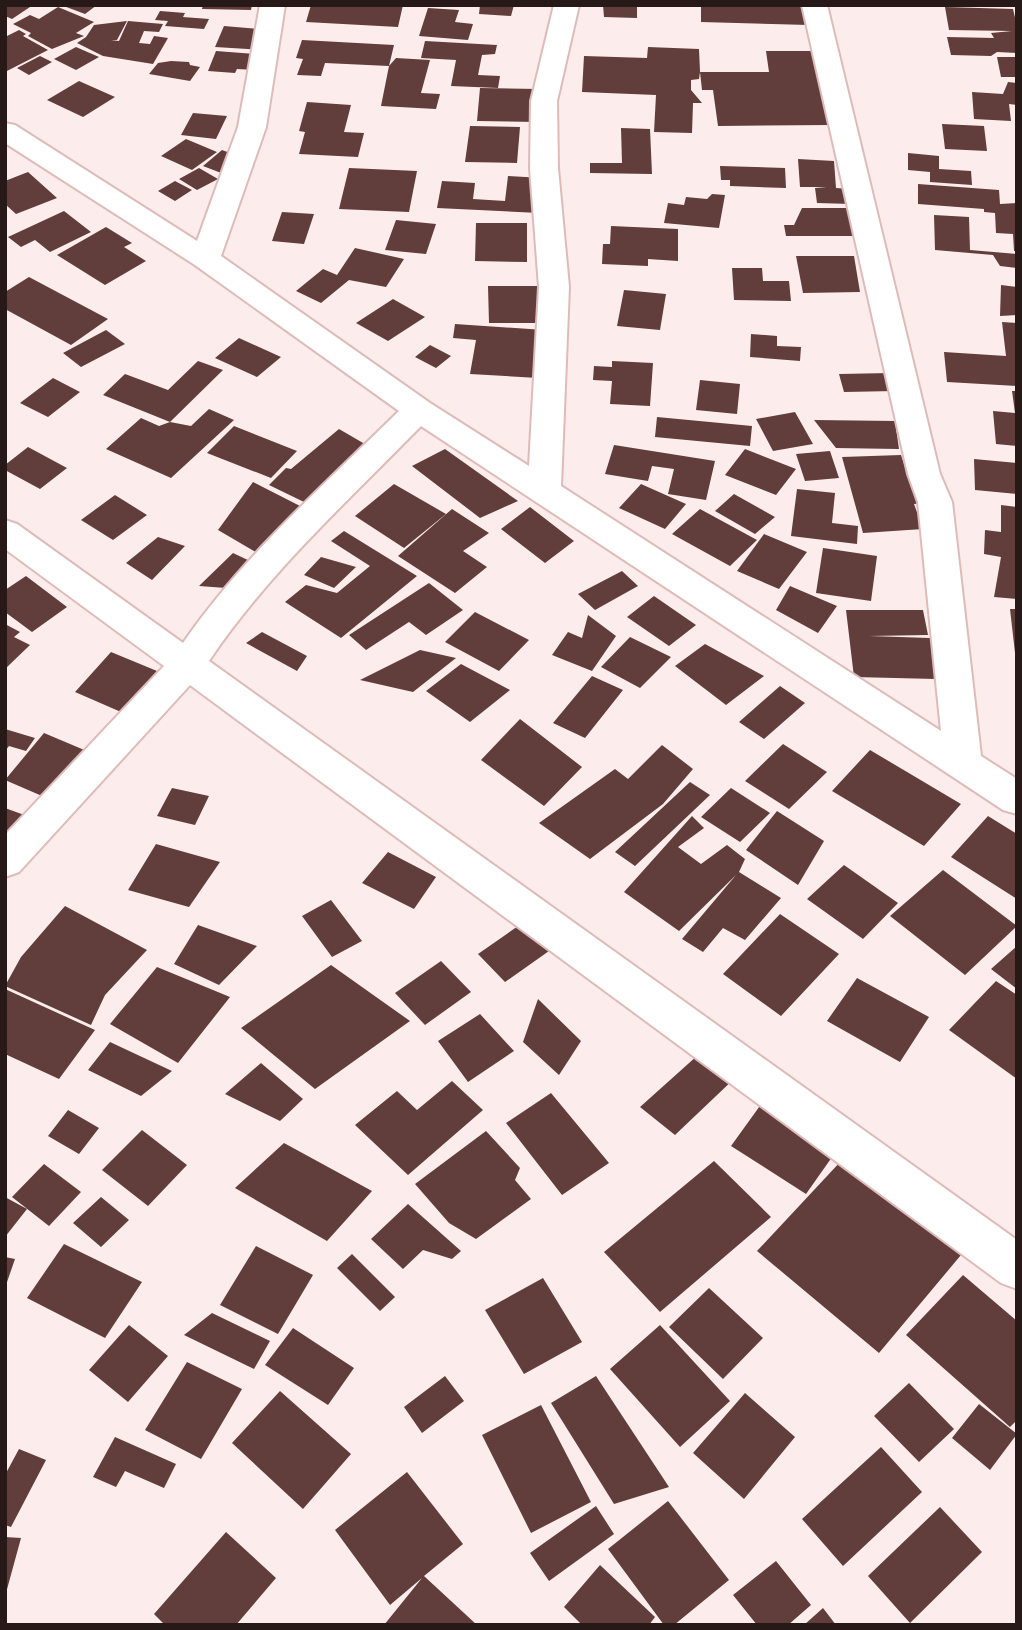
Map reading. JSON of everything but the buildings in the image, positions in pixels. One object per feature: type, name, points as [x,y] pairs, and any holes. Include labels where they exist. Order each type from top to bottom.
[{"type":"street","points":[[205,259],[252,127],[273,5]]},
{"type":"street","points":[[544,491],[554,286],[544,168],[544,102],[567,5]]},
{"type":"street","points":[[814,5],[924,474],[934,502],[963,765]]},
{"type":"street","points":[[5,131],[205,259],[419,410],[1017,799]]},
{"type":"street","points":[[5,861],[186,666],[225,609],[258,571],[419,410]]},
{"type":"street","points":[[5,533],[1017,1267]]}]
